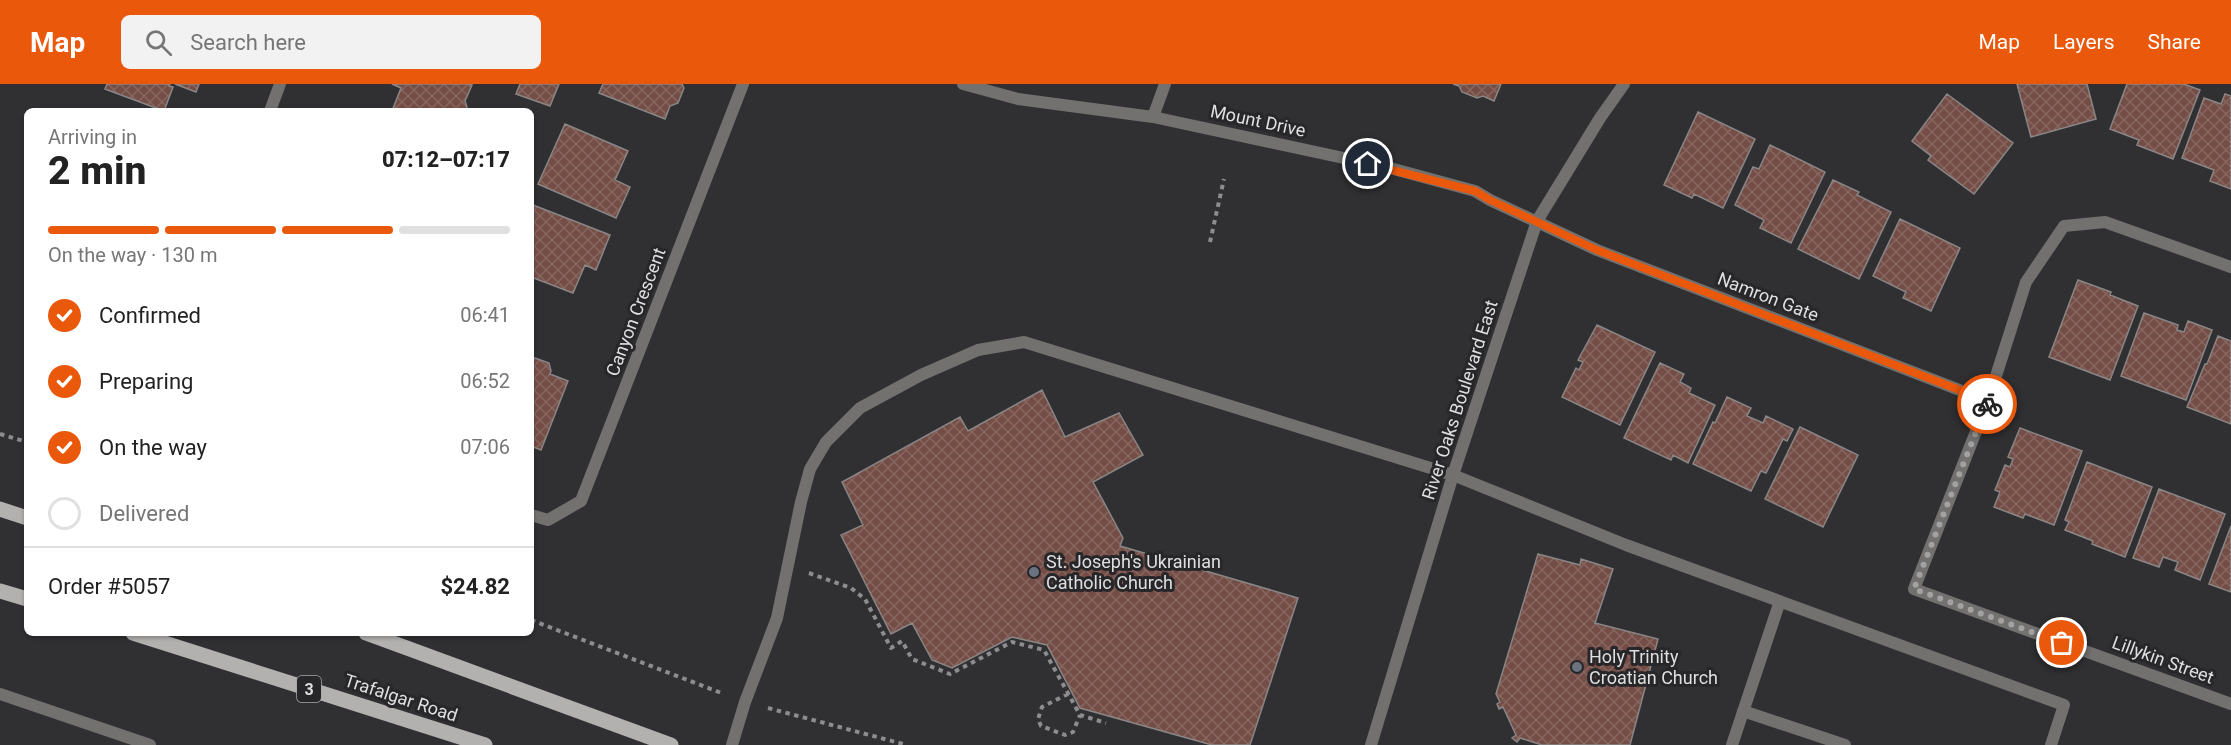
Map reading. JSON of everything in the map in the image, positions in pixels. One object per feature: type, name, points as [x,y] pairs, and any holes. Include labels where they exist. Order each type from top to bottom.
[{"type":"main road","points":[[0,509],[24,517]]},
{"type":"main road","points":[[0,591],[24,598]]},
{"type":"main road","name":"Trafalgar Road","points":[[142,636],[485,745]]},
{"type":"main road","points":[[374,636],[670,745]]},
{"type":"street","points":[[271,108],[280,84]]},
{"type":"street","name":"Canyon Crescent","points":[[534,516],[548,519],[581,501],[743,84]]},
{"type":"street","name":"Mount Drive","points":[[963,84],[1018,99],[1153,117],[1390,168],[1475,191],[1537,221]]},
{"type":"street","points":[[1153,117],[1165,84]]},
{"type":"street","name":"River Oaks Boulevard East","points":[[1371,745],[1453,475],[1537,221],[1600,118],[1624,84]]},
{"type":"street","name":"Namron Gate","points":[[1537,221],[1597,250],[1988,401]]},
{"type":"street","points":[[1988,401],[2026,282],[2064,226],[2105,222],[2231,267]]},
{"type":"street","points":[[732,745],[745,702],[777,618],[810,469],[826,442],[860,408],[921,375],[978,350],[1024,342],[1453,475],[1626,545],[2064,705],[2051,745]]},
{"type":"street","name":"Lillykin Street","points":[[1988,401],[1914,589],[2231,704]]},
{"type":"street","points":[[1732,745],[1780,601]]},
{"type":"street","points":[[0,694],[150,745]]},
{"type":"street","points":[[1743,711],[1845,745]]},
{"type":"path","points":[[1210,242],[1224,179]]},
{"type":"path","points":[[0,434],[24,441]]},
{"type":"path","points":[[788,566],[851,588],[865,599],[891,648],[902,641],[912,659],[950,674],[1012,642],[1044,651],[1080,715],[1106,723]]},
{"type":"path","points":[[534,621],[745,702],[907,745]]},
{"type":"path","points":[[1068,694],[1042,707],[1038,719],[1041,726],[1065,735],[1073,732],[1080,715]]},
{"type":"building","points":[[107,84],[170,84],[169,86],[173,87],[165,108],[156,108],[105,89]]},
{"type":"building","points":[[175,84],[199,84],[196,92]]},
{"type":"building","points":[[392,84],[472,85],[465,101],[467,108],[393,108],[401,88]]},
{"type":"building","points":[[520,84],[559,84],[550,106],[516,94]]},
{"type":"building","points":[[603,84],[682,84],[684,88],[678,103],[670,106],[665,119],[599,93]]},
{"type":"building","points":[[1453,84],[1501,84],[1494,101],[1483,96],[1477,98],[1462,92],[1459,86]]},
{"type":"building","points":[[2017,84],[2087,84],[2096,119],[2031,137]]},
{"type":"building","points":[[2127,84],[2184,84],[2200,90],[2173,159],[2137,145],[2139,140],[2110,129]]},
{"type":"building","points":[[1947,94],[2013,143],[1974,194],[1928,160],[1931,156],[1912,141]]},
{"type":"building","points":[[2225,94],[2231,96],[2231,189],[2210,181],[2214,170],[2182,158],[2204,98],[2221,104]]},
{"type":"building","points":[[1698,112],[1755,139],[1723,208],[1694,194],[1692,198],[1664,185]]},
{"type":"building","points":[[565,124],[628,151],[615,180],[630,187],[616,218],[538,184]]},
{"type":"building","points":[[1770,145],[1825,172],[1791,243],[1760,228],[1764,220],[1735,205],[1753,167],[1759,169]]},
{"type":"building","points":[[1833,180],[1859,192],[1857,195],[1891,212],[1859,279],[1798,249]]},
{"type":"building","points":[[534,205],[610,235],[596,270],[585,265],[573,293],[534,278]]},
{"type":"building","points":[[1900,219],[1960,248],[1931,311],[1903,298],[1906,292],[1873,276]]},
{"type":"building","points":[[2078,280],[2111,292],[2110,295],[2138,306],[2110,380],[2049,357]]},
{"type":"building","points":[[2144,313],[2178,325],[2177,330],[2184,332],[2188,321],[2212,330],[2186,400],[2121,376]]},
{"type":"building","points":[[1597,325],[1655,352],[1620,425],[1562,397],[1576,368],[1579,370],[1583,362],[1578,360]]},
{"type":"building","points":[[2218,336],[2231,341],[2231,424],[2187,407]]},
{"type":"building","points":[[534,359],[549,363],[550,374],[568,381],[541,450],[534,447]]},
{"type":"building","points":[[1660,363],[1684,374],[1680,382],[1691,388],[1689,393],[1715,405],[1688,463],[1673,455],[1671,460],[1624,438]]},
{"type":"building","name":"St. Joseph's Ukrainian Catholic Church","points":[[1042,390],[1065,437],[1119,413],[1143,455],[1093,482],[1123,538],[1120,546],[1298,598],[1250,745],[1212,745],[1080,708],[1047,645],[1012,637],[952,668],[932,660],[912,623],[891,634],[841,535],[863,525],[842,482],[960,417],[968,431]]},
{"type":"building","points":[[1727,397],[1751,408],[1747,416],[1763,423],[1766,416],[1793,429],[1787,441],[1783,439],[1766,473],[1761,471],[1751,491],[1693,464]]},
{"type":"building","points":[[1800,427],[1858,455],[1823,527],[1765,499]]},
{"type":"building","points":[[2020,428],[2082,451],[2054,525],[2025,514],[2023,518],[1994,507],[2000,492],[1995,490],[2005,465],[2010,467],[2013,459],[2008,457]]},
{"type":"building","points":[[2087,462],[2152,487],[2125,557],[2065,530],[2069,522],[2065,520]]},
{"type":"building","points":[[2159,489],[2225,514],[2200,580],[2175,570],[2178,562],[2163,557],[2159,567],[2133,558]]},
{"type":"building","points":[[2231,526],[2231,592],[2209,584]]},
{"type":"building","name":"Holy Trinity Croatian Church","points":[[1538,554],[1580,565],[1581,559],[1613,569],[1595,623],[1658,639],[1630,745],[1542,745],[1520,738],[1517,742],[1512,738],[1516,735],[1503,707],[1499,709],[1497,704],[1500,702],[1496,694]]},
{"type":"way so far","points":[[1987,404],[1914,589],[2062,643]]},
{"type":"place","name":"St. Joseph's Ukrainian Catholic Church","points":[[1034,572]]},
{"type":"place","name":"Holy Trinity Croatian Church","points":[[1577,667]]},
{"type":"route","points":[[1368,164],[1475,191],[1597,250],[1988,401],[1987,404]]}]
